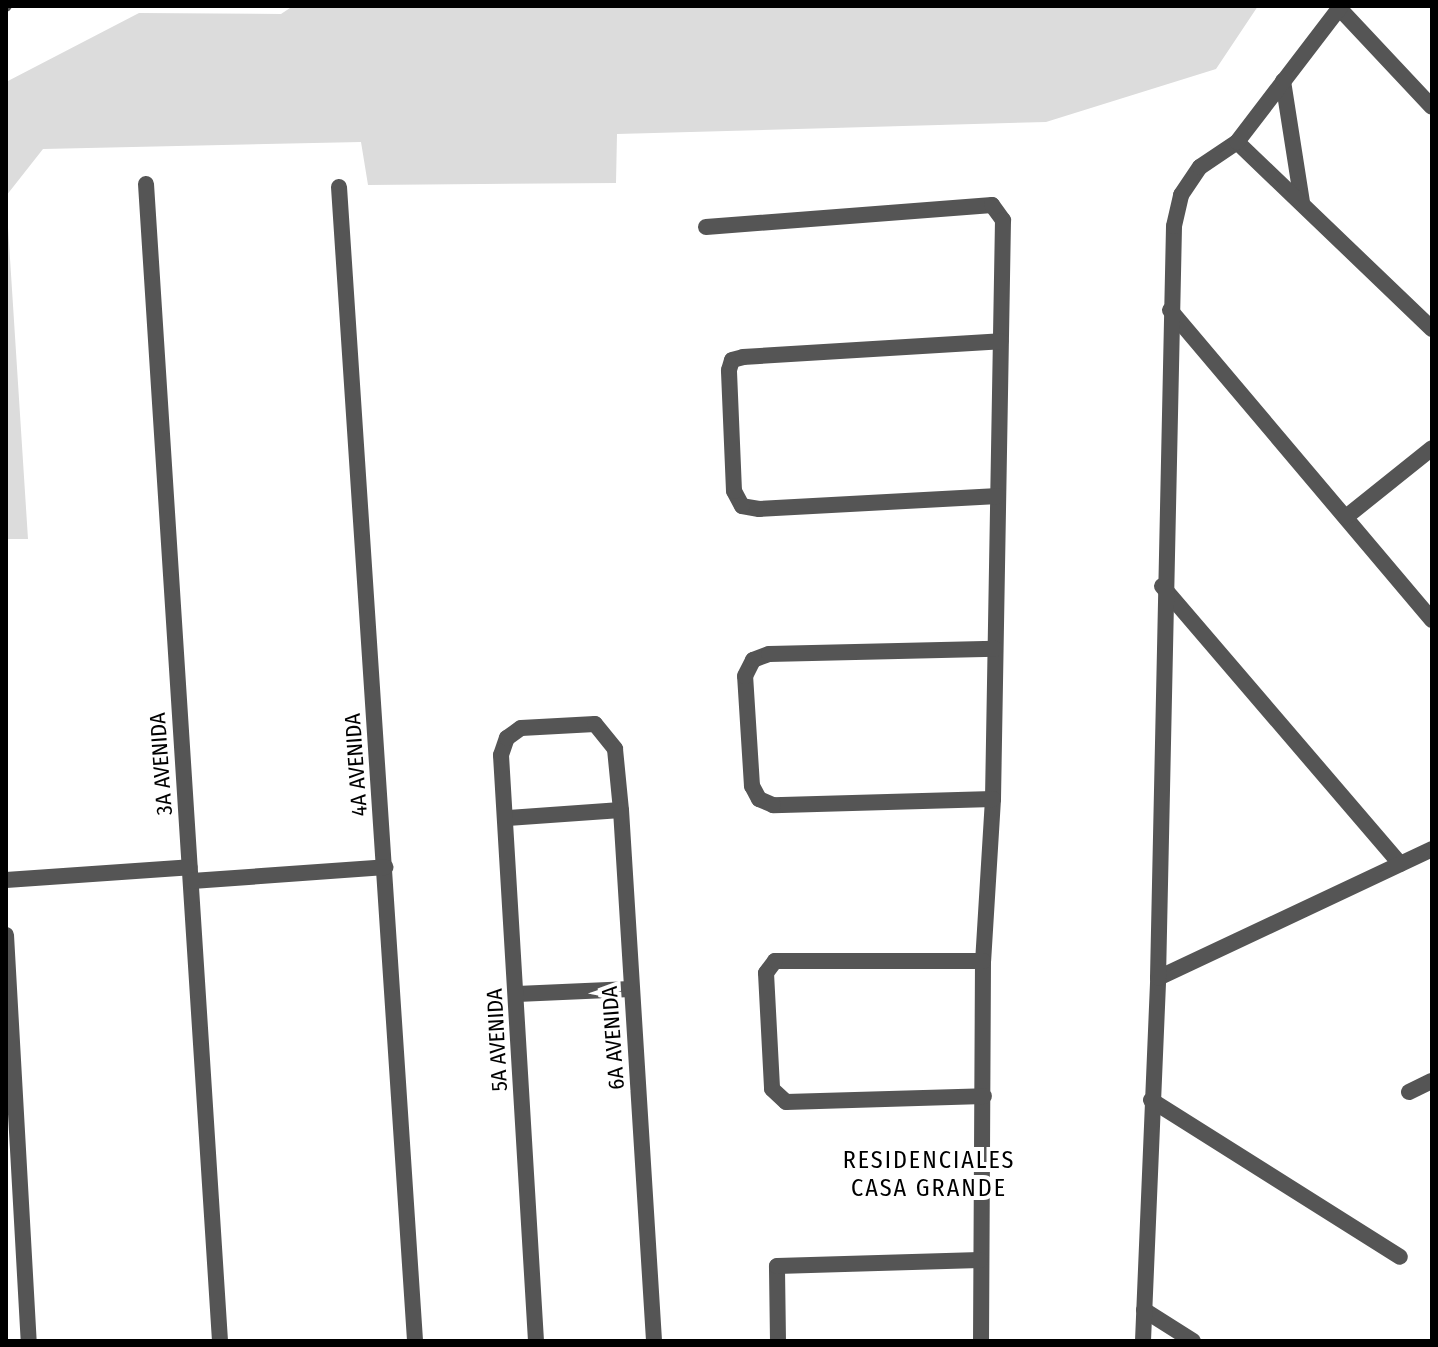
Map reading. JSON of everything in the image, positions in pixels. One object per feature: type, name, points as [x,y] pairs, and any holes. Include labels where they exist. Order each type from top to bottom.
[{"type":"street","points":[[1143,1341],[1158,978],[1162,586],[1170,310],[1181,195],[1200,167],[1237,142],[1340,7],[1432,107]]},
{"type":"street","points":[[1283,81],[1302,202]]},
{"type":"street","points":[[1237,142],[1432,328]]},
{"type":"street","name":"3A AVENIDA","points":[[146,184],[220,1341]]},
{"type":"street","name":"4A AVENIDA","points":[[339,187],[415,1341]]},
{"type":"street","points":[[706,227],[992,205],[1003,220],[993,799],[983,961],[981,1341]]},
{"type":"street","points":[[1170,310],[1432,620]]},
{"type":"street","points":[[998,496],[759,509],[742,506],[734,491],[729,370],[732,360],[743,357],[1001,341]]},
{"type":"street","points":[[1346,517],[1432,448]]},
{"type":"street","points":[[1162,586],[1400,864]]},
{"type":"street","points":[[993,799],[773,805],[759,799],[752,786],[745,676],[753,660],[769,654],[995,649]]},
{"type":"street","name":"6A AVENIDA","points":[[507,738],[521,728],[595,724],[608,734],[615,749],[654,1341]]},
{"type":"street","name":"5A AVENIDA","points":[[507,738],[501,755],[536,1341]]},
{"type":"street","points":[[507,818],[621,810]]},
{"type":"street","points":[[1158,978],[1432,849]]},
{"type":"street","points":[[6,880],[385,867]]},
{"type":"street","points":[[6,935],[9,1035],[29,1341]]},
{"type":"street","points":[[983,961],[775,961],[766,973],[772,1089],[786,1102],[984,1096]]},
{"type":"street","points":[[517,994],[631,989]]},
{"type":"street","points":[[1409,1092],[1432,1081]]},
{"type":"street","points":[[1151,1100],[1400,1257]]},
{"type":"street","points":[[778,1341],[777,1266],[980,1260]]},
{"type":"street","points":[[1144,1310],[1193,1341]]},
{"type":"shaded area","points":[[293,6],[1258,6],[1216,69],[1046,122],[617,134],[616,183],[368,185],[361,142],[43,149],[6,196],[6,82],[139,13],[281,14]]},
{"type":"shaded area","points":[[6,196],[28,539],[6,539]]},
{"type":"district","name":"RESIDENCIALES CASA GRANDE","points":[[929,1175]]}]
